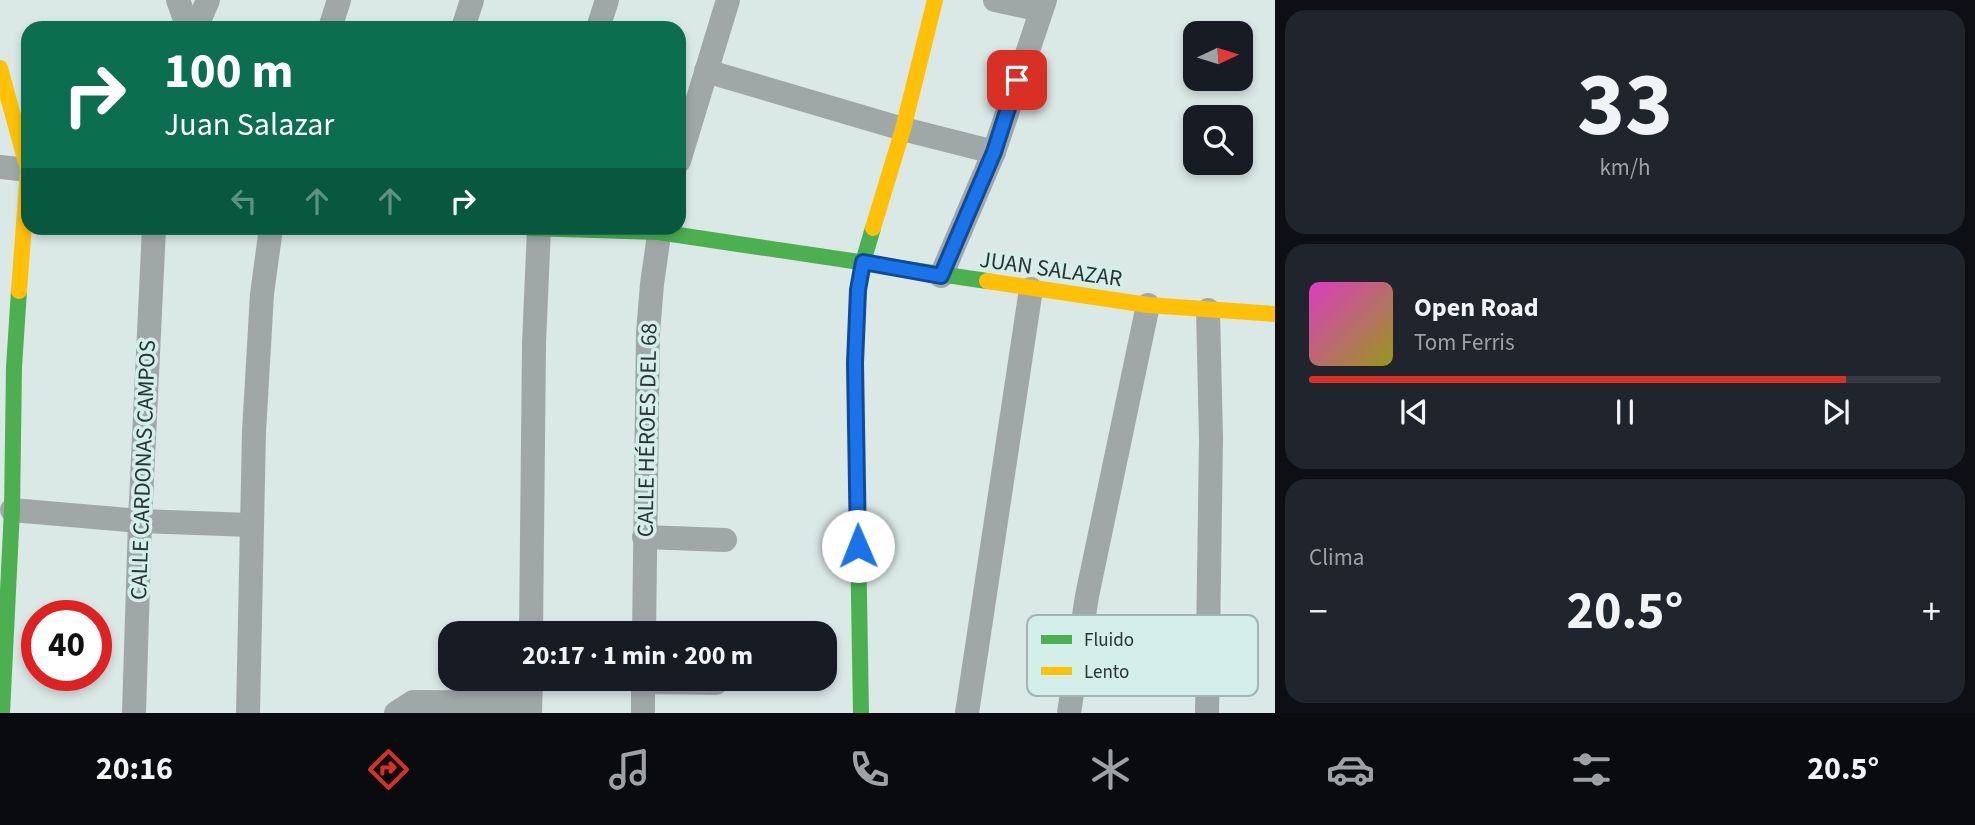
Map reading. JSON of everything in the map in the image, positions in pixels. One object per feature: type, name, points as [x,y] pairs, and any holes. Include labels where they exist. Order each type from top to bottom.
[{"type":"street","points":[[178,0],[186,21]]},
{"type":"street","points":[[199,21],[208,0]]},
{"type":"street","points":[[332,21],[339,0]]},
{"type":"street","points":[[465,21],[472,0]]},
{"type":"street","points":[[600,21],[607,0]]},
{"type":"street","points":[[686,138],[728,0]]},
{"type":"street","points":[[861,713],[855,363],[858,290],[863,262],[903,129],[935,0]]},
{"type":"street","points":[[941,276],[994,152],[1043,5],[995,0]]},
{"type":"street","points":[[0,68],[21,144]]},
{"type":"street","points":[[706,71],[903,129],[994,152]]},
{"type":"street","points":[[0,167],[21,169]]},
{"type":"street","name":"JUAN SALAZAR","points":[[686,234],[941,276],[1148,305],[1275,314]]},
{"type":"street","points":[[2,713],[12,510],[14,367],[23,235]]},
{"type":"street","name":"CALLE CARDONAS CAMPOS","points":[[134,713],[154,235]]},
{"type":"street","points":[[248,713],[251,525],[262,294],[270,235]]},
{"type":"street","points":[[531,621],[536,235]]},
{"type":"street","name":"CALLE HÉROES DEL 68","points":[[643,621],[648,333],[658,235]]},
{"type":"street","points":[[967,713],[1031,289]]},
{"type":"street","points":[[1084,615],[1148,305]]},
{"type":"street","points":[[1208,615],[1211,439],[1209,310]]},
{"type":"street","points":[[12,510],[140,521],[251,525]]},
{"type":"street","points":[[645,537],[725,540]]},
{"type":"street","points":[[643,691],[643,713]]},
{"type":"street","points":[[396,713],[413,702],[530,698]]},
{"type":"traffic: fast","points":[[861,713],[855,363],[858,290],[873,228]]},
{"type":"traffic: fast","points":[[678,235],[987,281]]},
{"type":"traffic: fast","points":[[2,713],[19,291]]},
{"type":"traffic: slow","points":[[873,228],[903,129],[935,0]]},
{"type":"traffic: slow","points":[[0,68],[21,144]]},
{"type":"traffic: slow","points":[[19,291],[23,235]]},
{"type":"traffic: slow","points":[[987,281],[1148,305],[1275,314]]},
{"type":"route","points":[[858,546],[855,363],[858,290],[863,262],[941,276],[994,152],[1017,80]]}]
